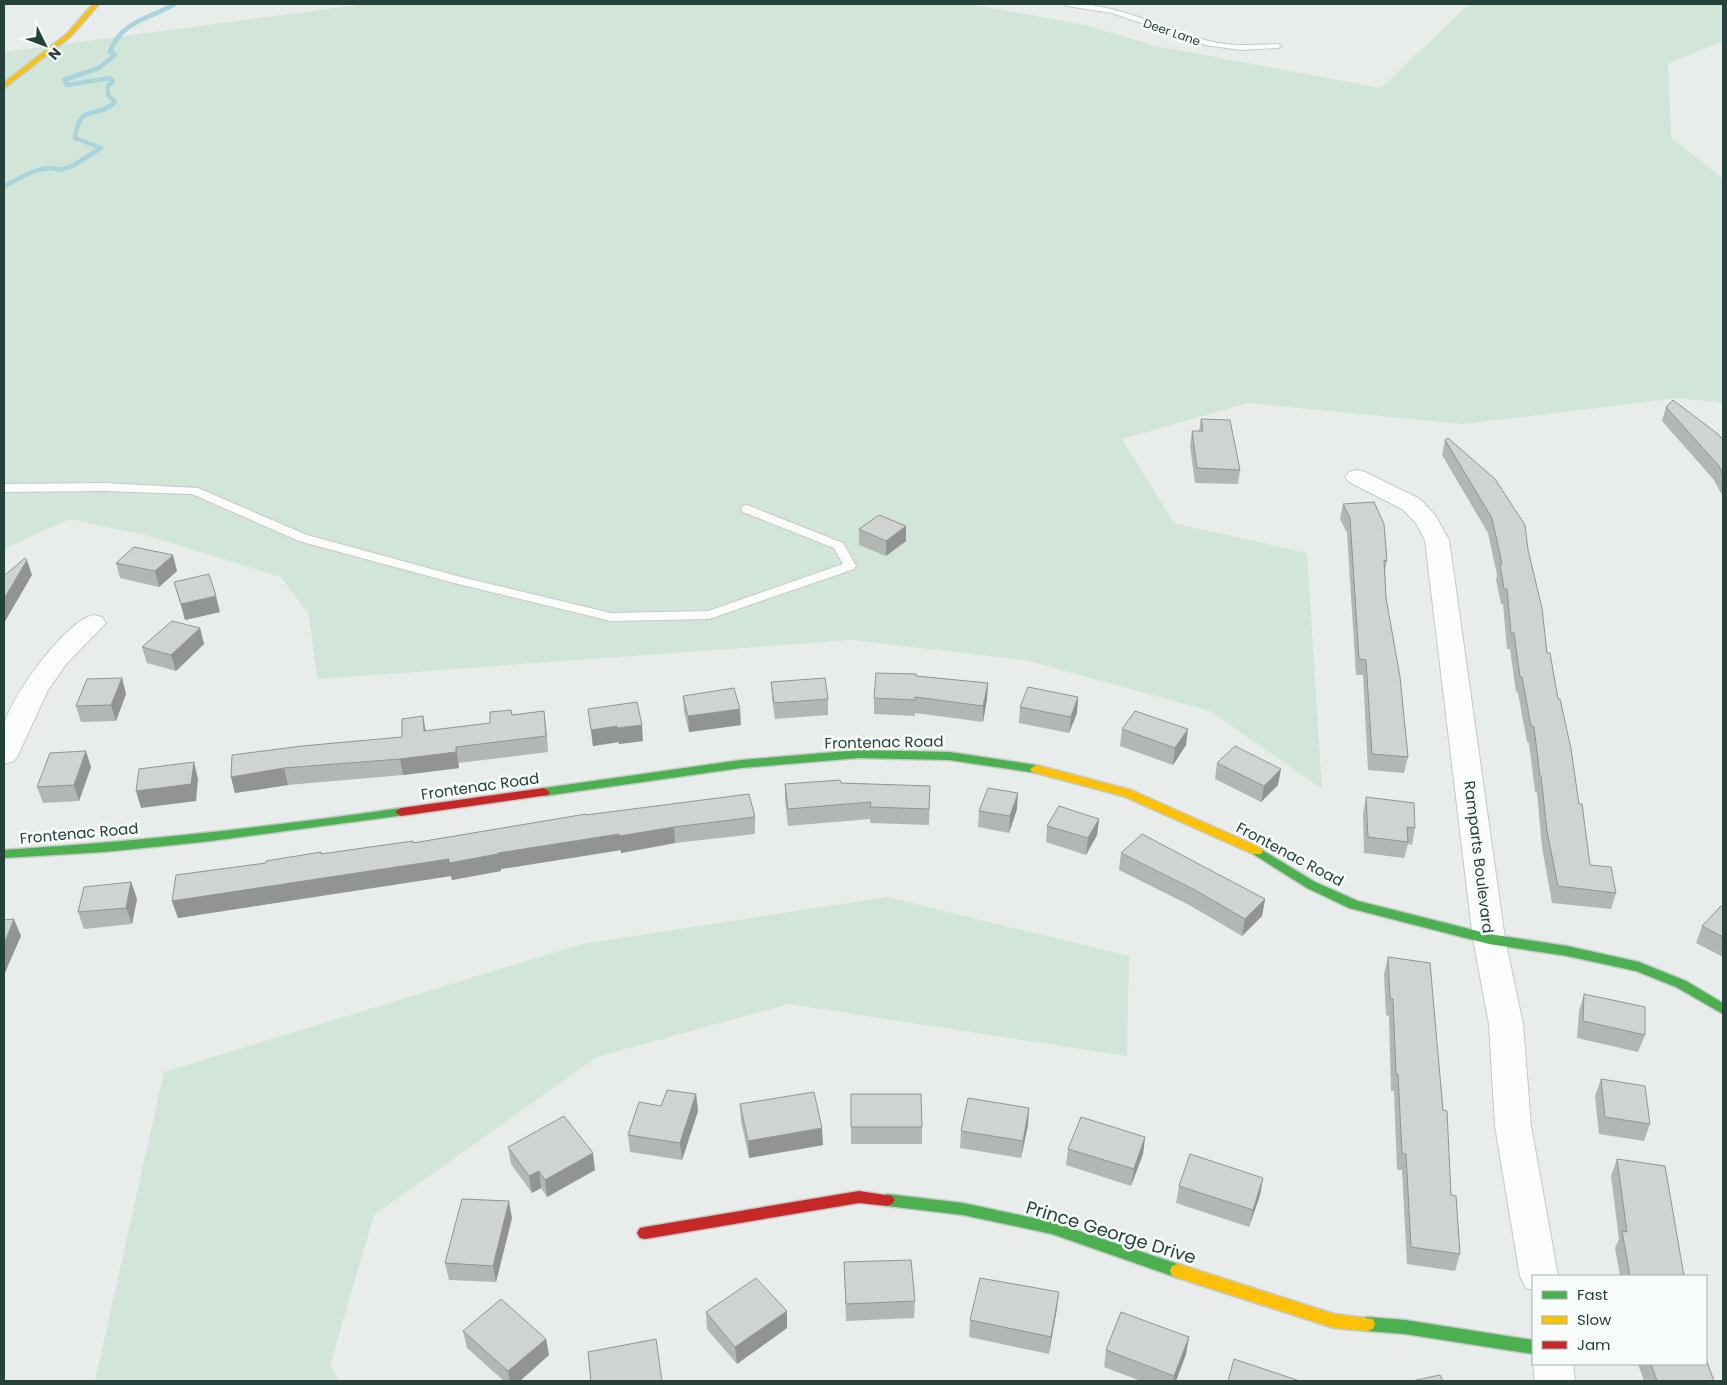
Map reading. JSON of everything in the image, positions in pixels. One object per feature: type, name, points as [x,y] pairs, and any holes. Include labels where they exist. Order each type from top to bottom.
[{"type":"street","points":[[4,86],[69,35],[96,4]]},
{"type":"street","name":"Ramparts Boulevard","points":[[1357,477],[1411,504],[1426,520],[1437,540],[1489,938],[1506,1024],[1513,1126],[1539,1275]]},
{"type":"street","points":[[4,755],[35,689],[58,657],[93,623]]},
{"type":"street","name":"Frontenac Road","points":[[4,854],[68,851],[298,827],[741,764],[859,754],[948,756],[1047,771],[1127,793],[1263,854],[1311,885],[1354,905],[1489,938],[1568,951],[1639,967],[1681,984],[1723,1008]]},
{"type":"street","name":"Prince George Drive","points":[[645,1233],[859,1197],[963,1209],[1052,1228],[1224,1287],[1334,1321],[1405,1327],[1532,1347]]},
{"type":"street","points":[[1553,1365],[1556,1381]]},
{"type":"lane","name":"Deer Lane","points":[[1067,4],[1113,11],[1205,43],[1241,48],[1278,46]]},
{"type":"lane","points":[[4,488],[104,487],[194,491],[303,538],[458,580],[611,617],[709,615],[850,566],[839,546],[747,508]]},
{"type":"green space","points":[[366,4],[969,4],[1085,25],[1156,46],[1381,88],[1469,4],[1723,4],[1723,41],[1668,64],[1671,138],[1723,178],[1723,403],[1679,398],[1463,424],[1248,403],[1122,439],[1174,523],[1307,553],[1322,789],[1210,711],[1025,660],[852,640],[317,679],[309,615],[281,577],[145,535],[69,519],[4,549],[4,52]]},
{"type":"green space","points":[[887,897],[1129,956],[1127,1056],[789,1004],[597,1057],[374,1215],[330,1365],[339,1381],[95,1381],[164,1072],[582,944]]},
{"type":"building","points":[[1673,400],[1718,434],[1723,440],[1723,475],[1719,466],[1666,407]]},
{"type":"building","points":[[1201,419],[1230,420],[1240,470],[1197,468],[1192,431],[1203,431]]},
{"type":"building","points":[[1448,438],[1495,479],[1525,525],[1528,550],[1542,608],[1547,653],[1550,653],[1558,699],[1560,699],[1571,749],[1579,804],[1582,804],[1590,865],[1611,867],[1616,893],[1558,886],[1547,831],[1534,727],[1531,726],[1522,677],[1520,677],[1514,633],[1511,633],[1507,589],[1504,589],[1500,564],[1502,564],[1492,518],[1445,440]]},
{"type":"building","points":[[1374,502],[1384,524],[1387,561],[1384,560],[1386,598],[1400,677],[1408,757],[1372,754],[1366,660],[1359,659],[1350,518],[1343,504]]},
{"type":"building","points":[[879,515],[906,526],[886,541],[859,529]]},
{"type":"building","points":[[134,547],[173,555],[155,571],[116,563]]},
{"type":"building","points":[[25,558],[27,560],[4,599],[4,576]]},
{"type":"building","points":[[209,574],[216,596],[181,604],[174,582]]},
{"type":"building","points":[[172,621],[200,628],[171,655],[142,647]]},
{"type":"building","points":[[876,673],[916,674],[916,676],[988,683],[983,706],[915,697],[915,700],[874,698]]},
{"type":"building","points":[[122,678],[111,705],[76,706],[87,679]]},
{"type":"building","points":[[825,678],[828,699],[774,703],[771,682]]},
{"type":"building","points":[[1028,687],[1078,697],[1071,717],[1020,707]]},
{"type":"building","points":[[734,688],[740,709],[688,716],[683,696]]},
{"type":"building","points":[[637,702],[642,725],[591,730],[588,709]]},
{"type":"building","points":[[511,710],[512,715],[544,711],[546,736],[456,747],[456,752],[400,759],[284,768],[231,777],[232,755],[302,746],[402,737],[402,719],[423,716],[424,731],[490,723],[490,712]]},
{"type":"building","points":[[1135,711],[1188,729],[1175,748],[1122,729]]},
{"type":"building","points":[[1235,746],[1281,769],[1264,786],[1217,763]]},
{"type":"building","points":[[86,751],[74,785],[37,787],[50,753]]},
{"type":"building","points":[[194,762],[191,784],[136,791],[139,769]]},
{"type":"building","points":[[840,780],[841,783],[930,786],[929,809],[870,807],[871,802],[788,809],[785,784]]},
{"type":"building","points":[[988,788],[1018,793],[1010,816],[979,811]]},
{"type":"building","points":[[749,794],[755,817],[619,836],[619,834],[498,853],[449,863],[449,859],[172,901],[176,875],[266,863],[266,861],[321,852],[321,854],[413,841],[413,843],[586,814]]},
{"type":"building","points":[[1366,797],[1414,803],[1415,828],[1407,827],[1408,842],[1368,837]]},
{"type":"building","points":[[1059,806],[1099,819],[1088,838],[1047,826]]},
{"type":"building","points":[[1142,834],[1265,899],[1245,919],[1193,889],[1121,853]]},
{"type":"building","points":[[131,882],[126,908],[78,912],[84,887]]},
{"type":"building","points":[[1721,906],[1723,907],[1723,937],[1702,926]]},
{"type":"building","points":[[14,919],[4,944],[4,920]]},
{"type":"building","points":[[1388,957],[1430,963],[1443,1110],[1447,1111],[1451,1195],[1456,1196],[1460,1254],[1411,1247],[1406,1154],[1402,1153],[1393,999],[1390,998]]},
{"type":"building","points":[[1584,994],[1645,1007],[1645,1035],[1583,1021]]},
{"type":"building","points":[[1601,1079],[1645,1086],[1650,1124],[1605,1117]]},
{"type":"building","points":[[667,1090],[696,1094],[680,1143],[628,1135],[639,1102],[661,1106]]},
{"type":"building","points":[[814,1092],[822,1128],[748,1141],[740,1104]]},
{"type":"building","points":[[851,1094],[921,1094],[922,1127],[851,1127]]},
{"type":"building","points":[[968,1098],[1029,1108],[1023,1141],[961,1131]]},
{"type":"building","points":[[564,1116],[593,1153],[545,1180],[539,1171],[529,1176],[508,1147]]},
{"type":"building","points":[[1081,1117],[1145,1137],[1134,1169],[1068,1149]]},
{"type":"building","points":[[1190,1154],[1263,1178],[1253,1210],[1179,1186]]},
{"type":"building","points":[[1617,1159],[1665,1166],[1684,1275],[1630,1275],[1622,1231],[1627,1232]]},
{"type":"building","points":[[462,1199],[509,1201],[493,1266],[445,1263]]},
{"type":"building","points":[[911,1260],[915,1301],[846,1304],[844,1262]]},
{"type":"building","points":[[756,1278],[787,1311],[735,1347],[706,1312]]},
{"type":"building","points":[[980,1278],[1059,1292],[1051,1337],[970,1320]]},
{"type":"building","points":[[501,1299],[546,1339],[508,1371],[463,1331]]},
{"type":"building","points":[[1121,1312],[1189,1337],[1174,1376],[1106,1350]]},
{"type":"building","points":[[656,1339],[662,1381],[591,1381],[588,1352]]},
{"type":"building","points":[[1234,1359],[1300,1381],[1228,1381]]},
{"type":"building","points":[[1707,1362],[1714,1381],[1657,1381],[1651,1365],[1707,1365]]},
{"type":"building","points":[[1440,1375],[1443,1381],[1412,1381]]},
{"type":"waterway","points":[[4,186],[39,170],[46,168],[61,170],[74,165],[101,148],[75,138],[77,127],[85,115],[108,107],[115,102],[108,95],[108,86],[113,81],[110,78],[67,85],[64,80],[99,68],[115,55],[110,51],[115,41],[129,26],[175,4]]},
{"type":"traffic: fast","points":[[544,792],[741,764],[859,754],[949,756],[1036,769]]},
{"type":"traffic: fast","points":[[4,854],[104,848],[203,838],[401,812]]},
{"type":"traffic: fast","points":[[1257,851],[1311,885],[1354,905],[1489,939],[1567,951],[1639,967],[1681,984],[1723,1009]]},
{"type":"traffic: fast","points":[[887,1200],[963,1209],[1052,1228],[1178,1271]]},
{"type":"traffic: fast","points":[[1367,1324],[1405,1327],[1532,1347]]},
{"type":"traffic: slow","points":[[4,86],[69,35],[96,4]]},
{"type":"traffic: slow","points":[[1036,769],[1127,793],[1257,851]]},
{"type":"traffic: slow","points":[[1178,1271],[1334,1321],[1367,1324]]},
{"type":"traffic: jam","points":[[401,812],[544,792]]},
{"type":"traffic: jam","points":[[645,1233],[859,1197],[887,1200]]}]
